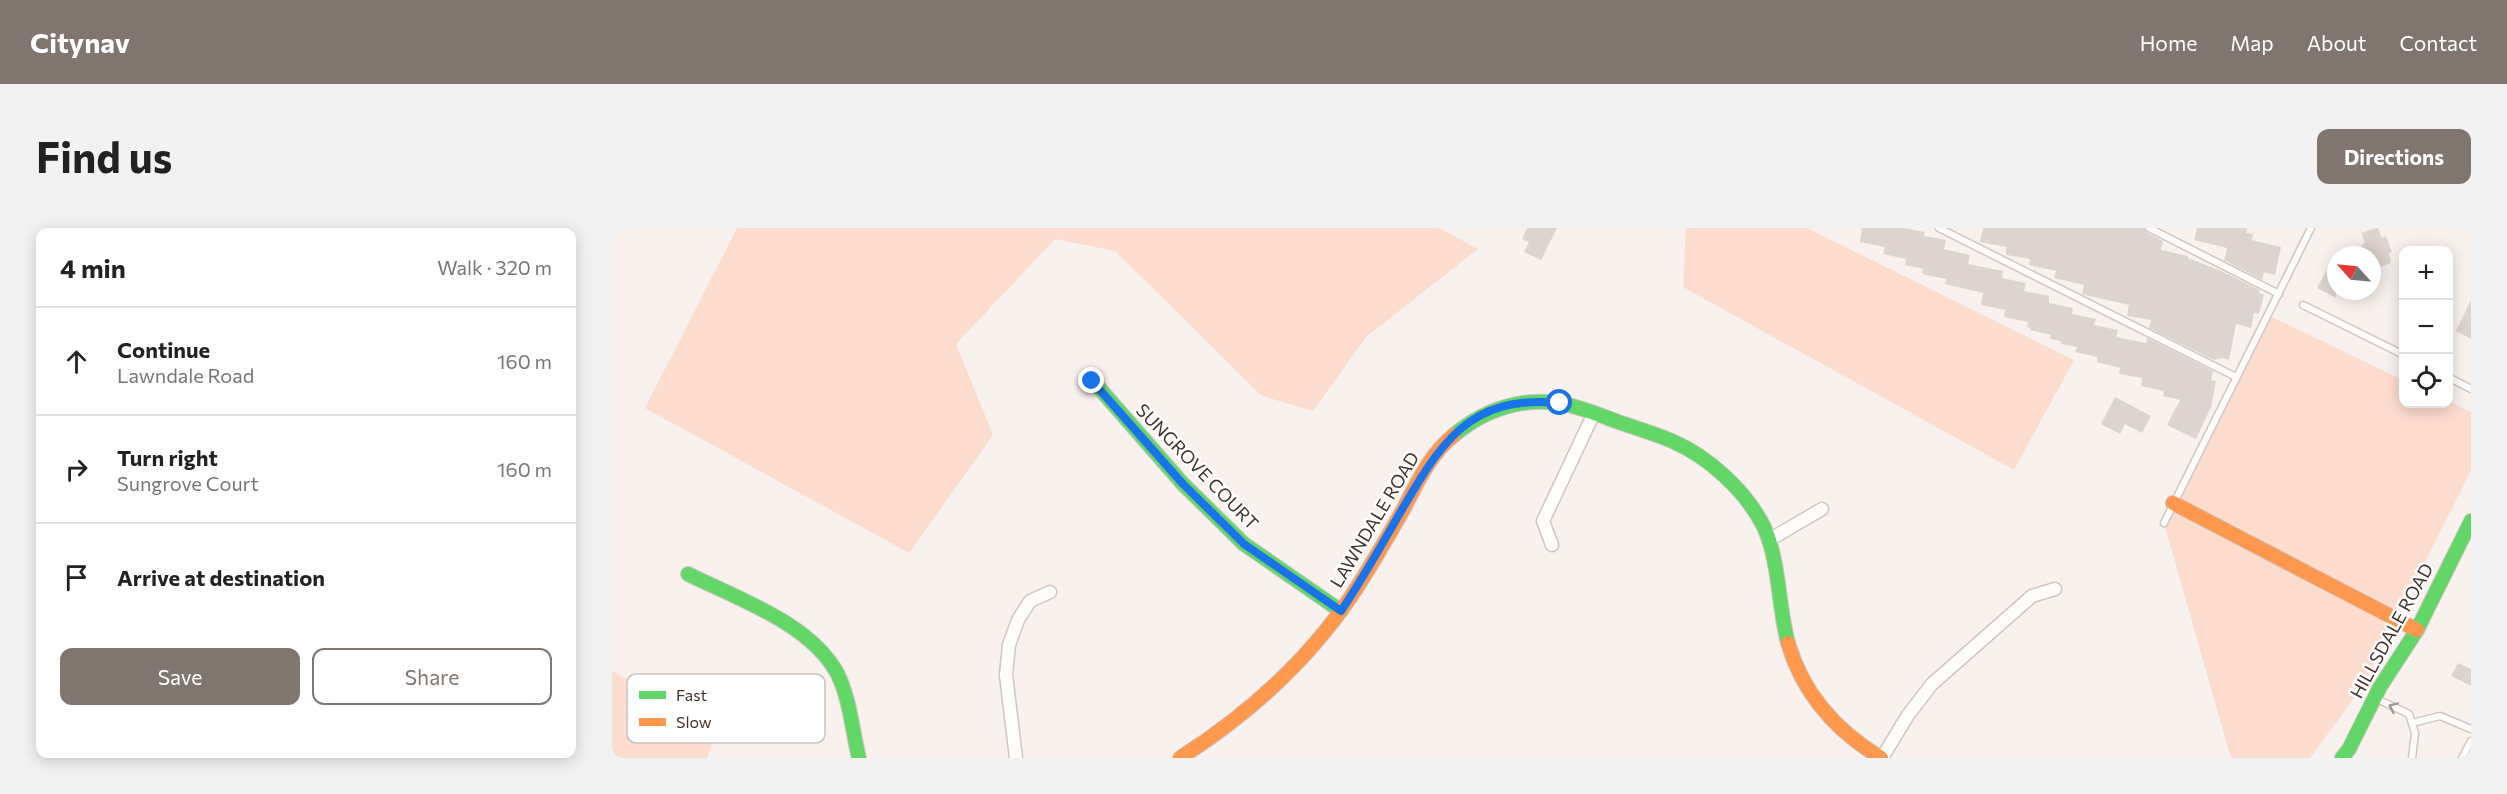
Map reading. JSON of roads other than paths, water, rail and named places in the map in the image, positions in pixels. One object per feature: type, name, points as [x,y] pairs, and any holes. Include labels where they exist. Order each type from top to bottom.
[{"type":"street","name":"SUNGROVE COURT","points":[[1092,381],[1183,484],[1244,544],[1341,611]]},
{"type":"street","name":"LAWNDALE ROAD","points":[[1180,758],[1226,727],[1278,684],[1308,652],[1360,583],[1437,451],[1460,429],[1488,412],[1531,402],[1560,403],[1678,444],[1713,467],[1740,494],[1769,540],[1787,644],[1802,680],[1818,705],[1837,727],[1852,740],[1882,758]]},
{"type":"street","points":[[1552,545],[1543,521],[1594,413]]},
{"type":"street","points":[[2173,503],[2416,630]]},
{"type":"street","points":[[1769,540],[1822,509]]},
{"type":"street","name":"HILLSDALE ROAD","points":[[2342,758],[2416,630],[2471,521]]},
{"type":"street","points":[[688,574],[795,628],[817,644],[837,673],[859,758]]},
{"type":"street","points":[[1882,758],[1908,715],[1932,684],[2032,596],[2055,589]]},
{"type":"street","points":[[1016,758],[1006,675],[1009,645],[1018,620],[1030,601],[1050,592]]},
{"type":"lane","points":[[1939,228],[2236,376]]},
{"type":"lane","points":[[2149,228],[2279,294]]},
{"type":"lane","points":[[2164,523],[2311,228]]},
{"type":"lane","points":[[2303,305],[2401,354]]},
{"type":"lane","points":[[2453,380],[2471,389]]},
{"type":"lane","points":[[2375,698],[2409,714],[2415,733],[2412,758]]},
{"type":"lane","points":[[2412,723],[2440,716],[2471,729]]},
{"type":"lane","points":[[2462,758],[2471,741]]}]
